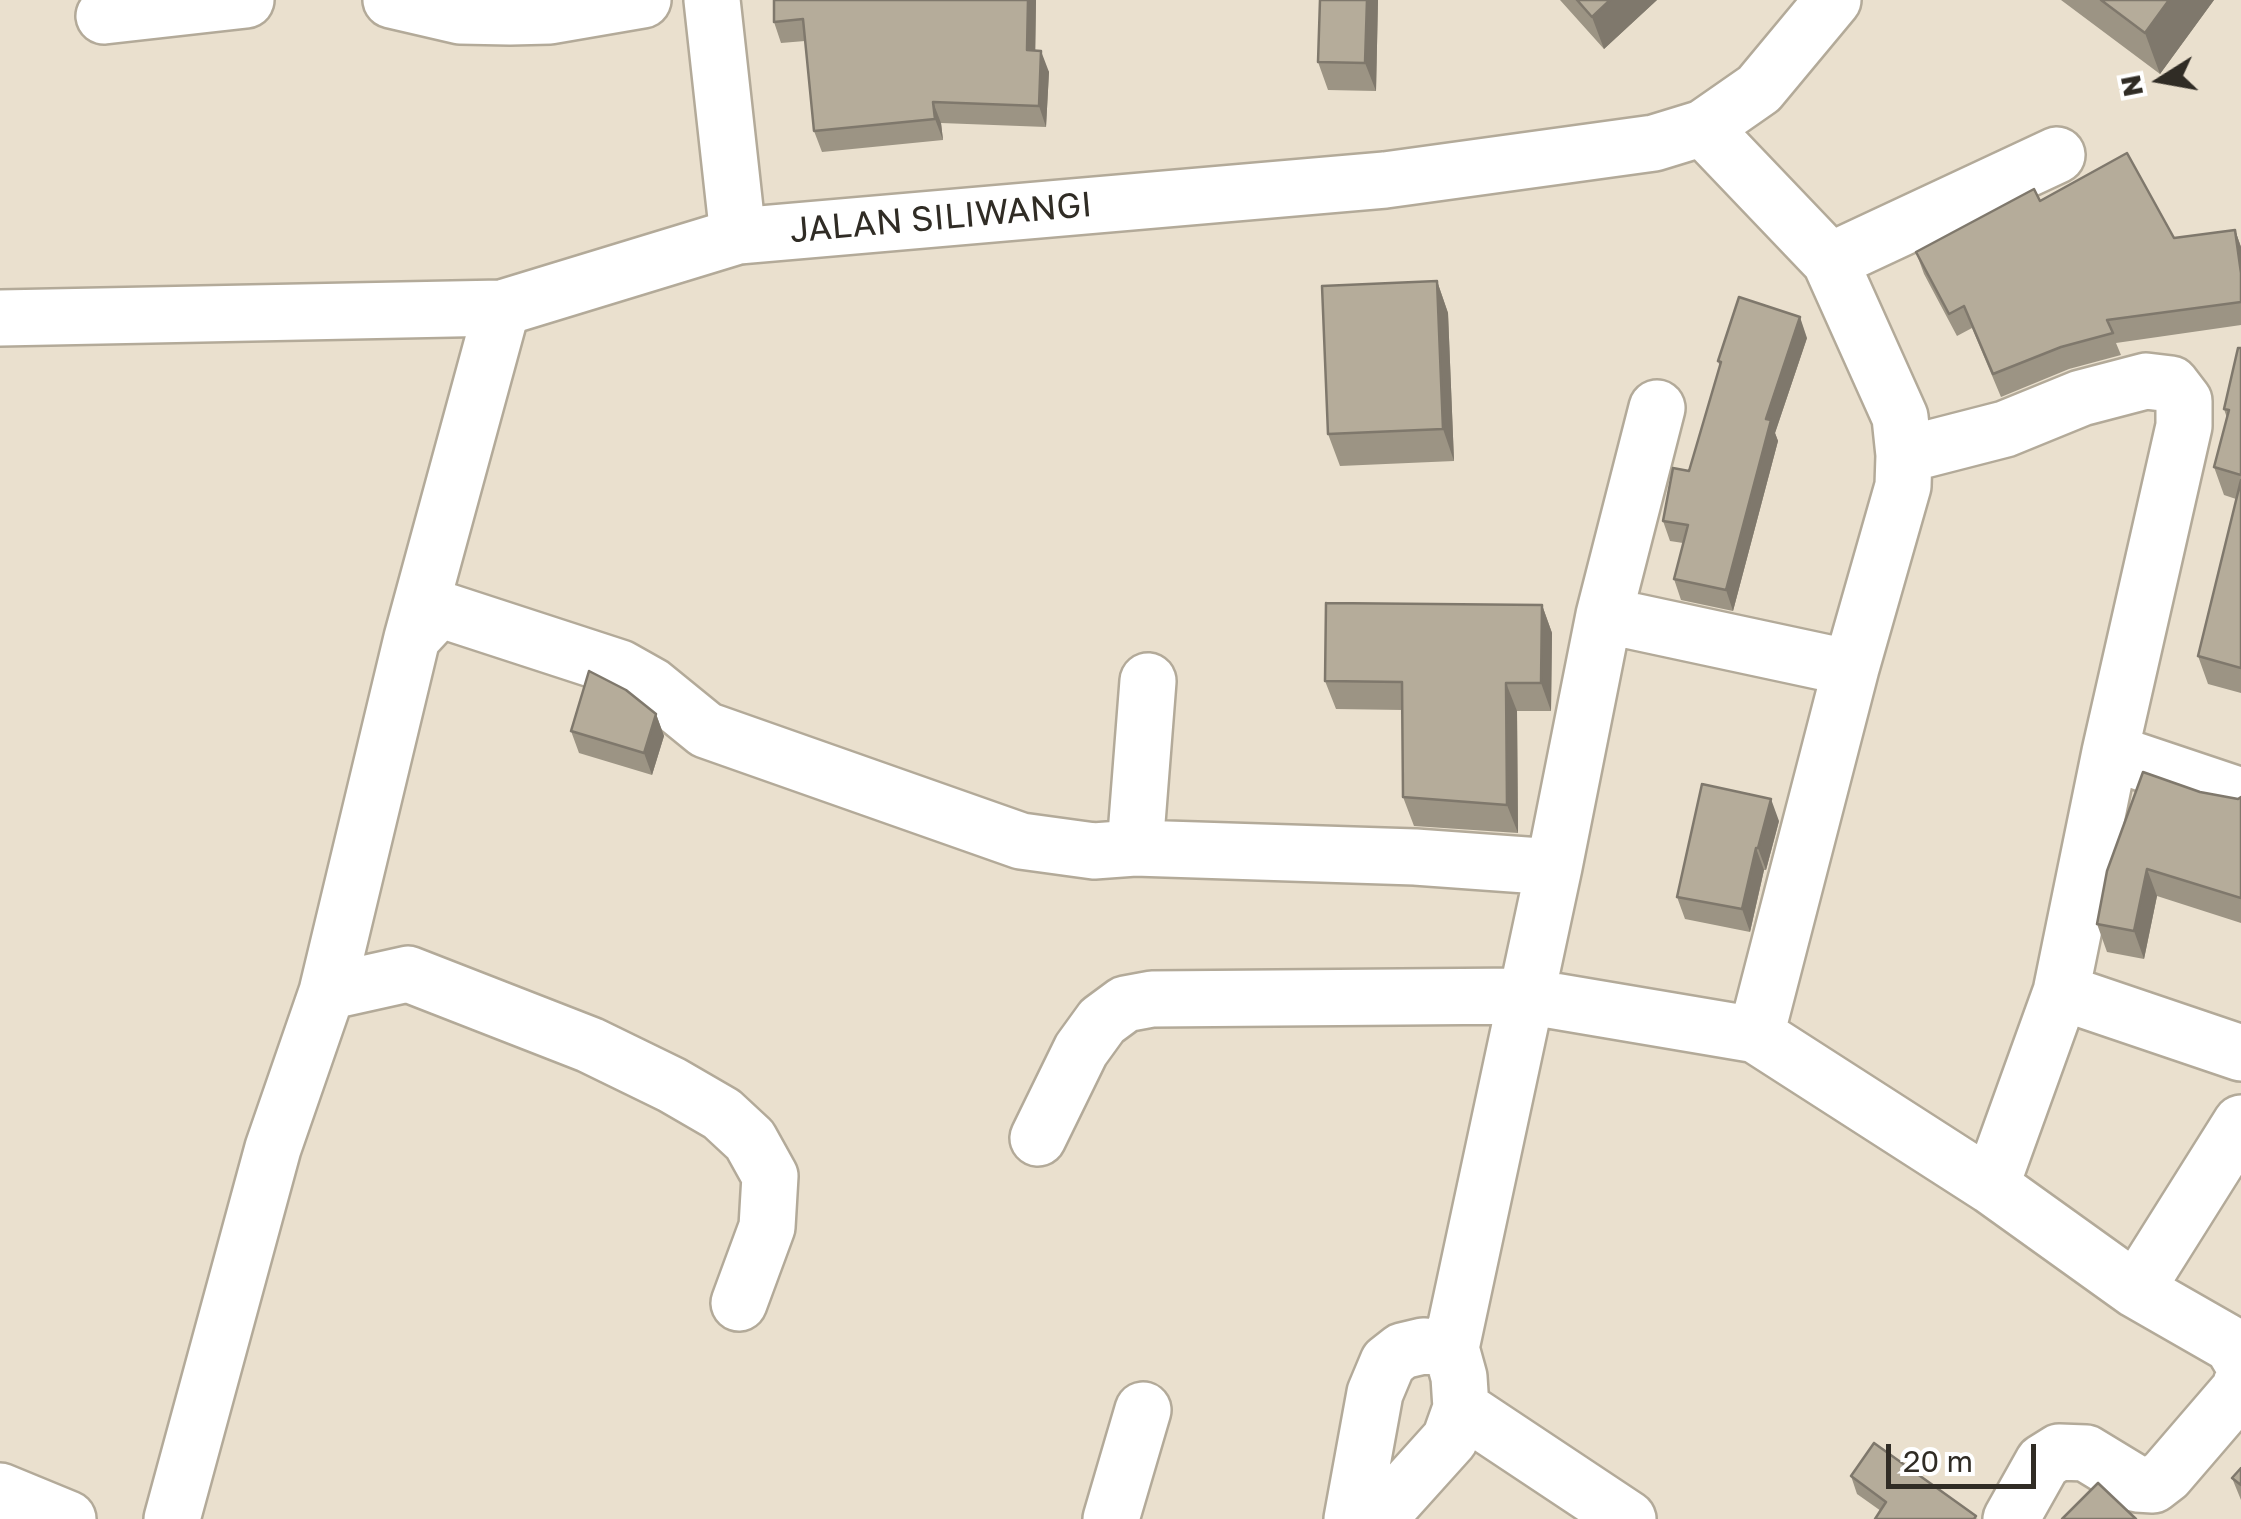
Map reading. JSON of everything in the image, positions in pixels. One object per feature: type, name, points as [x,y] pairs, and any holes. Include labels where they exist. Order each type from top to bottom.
[{"type":"street","points":[[104,16],[246,0]]},
{"type":"street","points":[[391,0],[460,16],[510,17],[550,16],[643,0]]},
{"type":"street","points":[[699,0],[712,0],[738,236]]},
{"type":"street","name":"JALAN SILIWANGI","points":[[0,318],[502,308],[738,236],[1385,180],[1654,143],[1703,128],[1759,89],[1833,0]]},
{"type":"street","points":[[1703,128],[1830,261],[1900,417],[1904,455],[1903,486],[1851,668],[1756,1036]]},
{"type":"street","points":[[1830,261],[2057,155]]},
{"type":"street","points":[[172,1519],[273,1148],[327,992],[412,638],[502,308]]},
{"type":"street","points":[[1904,455],[2005,428],[2082,398],[2146,381],[2171,384],[2184,401],[2184,426],[2060,992],[1991,1186]]},
{"type":"street","points":[[1378,1519],[1450,1440],[1462,1408],[1460,1376],[1451,1348],[1604,615],[1656,408]]},
{"type":"street","points":[[412,638],[439,608],[620,668],[652,686],[706,730],[1021,841],[1094,851],[1135,848],[1415,857],[1554,867]]},
{"type":"street","points":[[1604,615],[1851,668]]},
{"type":"street","points":[[1135,848],[1148,680]]},
{"type":"street","points":[[2110,752],[2241,796]]},
{"type":"street","points":[[327,992],[408,974],[590,1044],[672,1084],[722,1114],[750,1140],[770,1176],[767,1227],[739,1304]]},
{"type":"street","points":[[2060,992],[2241,1053]]},
{"type":"street","points":[[1038,1138],[1081,1050],[1102,1021],[1125,1004],[1152,999],[1525,996],[1756,1036],[1991,1186],[2136,1290],[2232,1345],[2241,1360]]},
{"type":"street","points":[[2136,1290],[2241,1123]]},
{"type":"street","points":[[1352,1519],[1376,1393],[1388,1362],[1402,1350],[1423,1346],[1451,1348]]},
{"type":"street","points":[[2011,1519],[2044,1462],[2059,1452],[2086,1453],[2137,1484],[2153,1485],[2166,1475],[2241,1384]]},
{"type":"street","points":[[1462,1408],[1628,1519]]},
{"type":"street","points":[[1111,1519],[1143,1410]]},
{"type":"street","points":[[0,1491],[68,1519]]},
{"type":"building","points":[[774,0],[1028,0],[1027,50],[1041,51],[1039,106],[933,102],[935,119],[814,131],[803,19],[774,22]]},
{"type":"building","points":[[1320,0],[1367,0],[1365,63],[1318,62]]},
{"type":"building","points":[[1577,0],[1610,0],[1592,17]]},
{"type":"building","points":[[2101,0],[2169,0],[2145,33]]},
{"type":"building","points":[[2127,153],[2174,238],[2235,230],[2241,302],[2107,320],[2113,333],[2061,347],[1993,374],[1964,306],[1949,314],[1916,252],[2034,189],[2040,201]]},
{"type":"building","points":[[1437,281],[1443,429],[1328,434],[1322,286]]},
{"type":"building","points":[[1739,297],[1800,317],[1766,419],[1771,420],[1726,590],[1674,579],[1688,525],[1663,521],[1673,468],[1689,471]]},
{"type":"building","points":[[2238,348],[2241,475],[2214,467],[2229,410],[2224,409]]},
{"type":"building","points":[[2241,480],[2241,668],[2198,656]]},
{"type":"building","points":[[1326,603],[1542,605],[1541,683],[1506,683],[1507,805],[1403,797],[1402,682],[1325,681]]},
{"type":"building","points":[[589,671],[626,690],[656,714],[644,753],[571,731]]},
{"type":"building","points":[[2143,772],[2200,792],[2241,797],[2241,898],[2147,869],[2134,931],[2097,924],[2107,871]]},
{"type":"building","points":[[1702,784],[1771,799],[1742,909],[1677,897]]},
{"type":"building","points":[[1874,1443],[1976,1516],[1974,1519],[1875,1519],[1886,1502],[1851,1476]]},
{"type":"building","points":[[2241,1468],[2241,1485],[2232,1478]]},
{"type":"building","points":[[2098,1483],[2136,1519],[2062,1519]]}]
